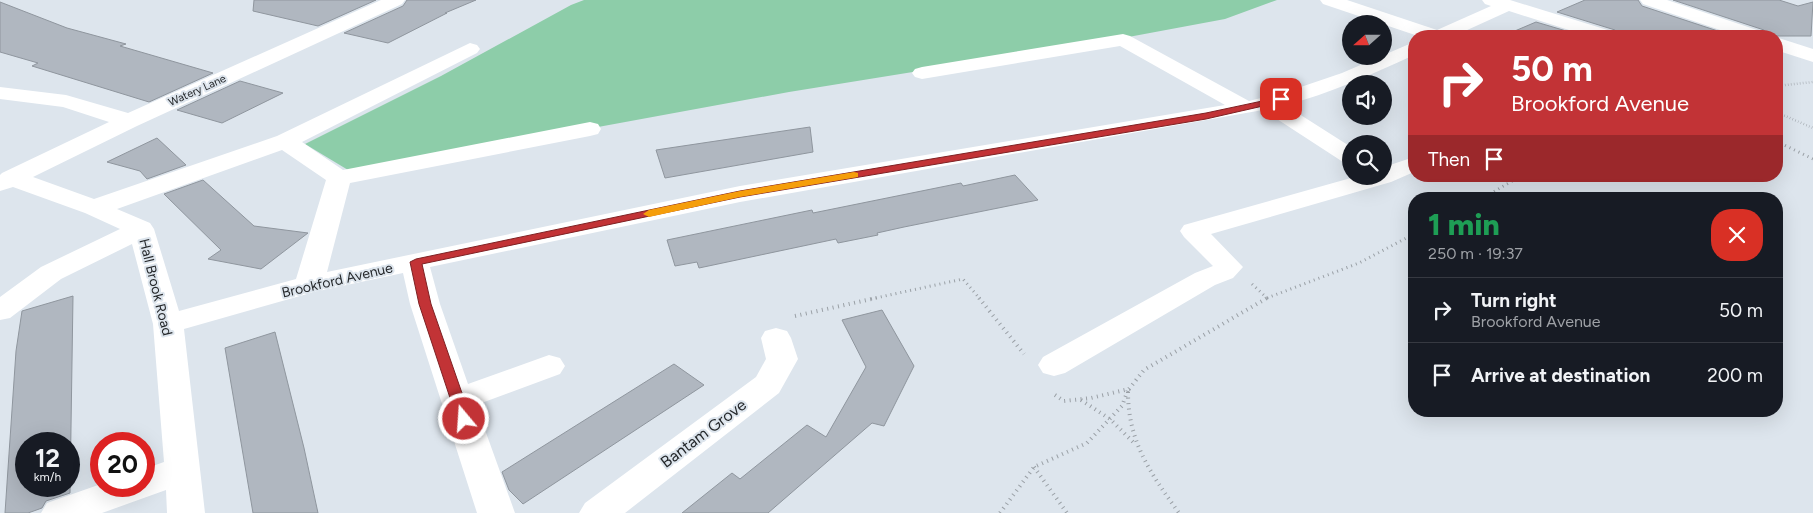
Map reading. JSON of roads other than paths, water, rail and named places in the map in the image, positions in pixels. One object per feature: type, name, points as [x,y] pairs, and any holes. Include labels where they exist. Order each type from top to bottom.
[{"type":"street","name":"Watery Lane","points":[[6,181],[129,121],[396,0]]},
{"type":"street","points":[[1329,0],[1421,30]]},
{"type":"street","points":[[1649,0],[1738,30]]},
{"type":"street","points":[[1450,30],[1499,3],[1584,30]]},
{"type":"street","points":[[922,73],[1123,40],[1256,105],[1342,152]]},
{"type":"street","points":[[1783,45],[1813,56]]},
{"type":"street","points":[[94,208],[285,141],[470,49]]},
{"type":"street","name":"Brookford Avenue","points":[[168,324],[308,284],[740,194],[1256,105],[1296,96],[1350,77],[1408,51]]},
{"type":"street","points":[[0,92],[66,101],[129,121]]},
{"type":"street","points":[[285,141],[339,178],[590,129]]},
{"type":"street","points":[[1392,172],[1408,166]]},
{"type":"street","points":[[308,284],[339,178]]},
{"type":"street","name":"Hall Brook Road","points":[[6,181],[94,208],[141,229],[168,324],[186,513]]},
{"type":"street","points":[[1054,365],[1229,267],[1193,231],[1351,185]]},
{"type":"street","points":[[0,311],[51,273],[141,229]]},
{"type":"street","points":[[416,262],[425,304],[496,513]]},
{"type":"street","name":"Bantam Grove","points":[[598,513],[768,385],[782,359],[776,338]]},
{"type":"street","points":[[458,400],[549,366]]},
{"type":"street","points":[[155,479],[182,470]]},
{"type":"street","points":[[60,513],[105,497]]}]
